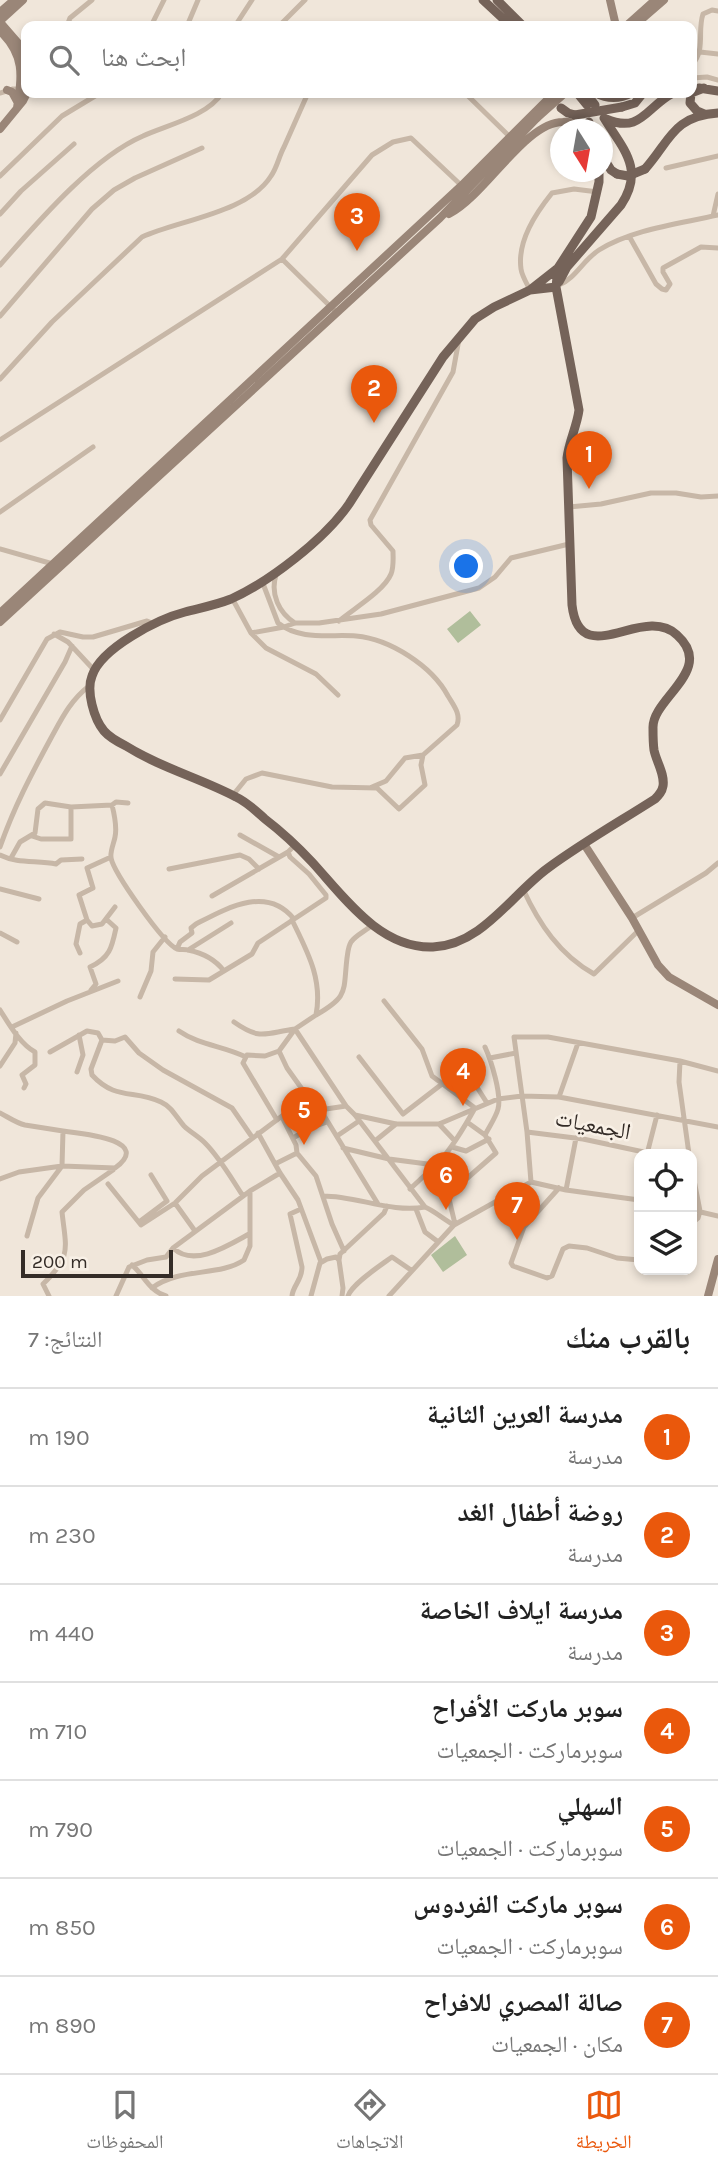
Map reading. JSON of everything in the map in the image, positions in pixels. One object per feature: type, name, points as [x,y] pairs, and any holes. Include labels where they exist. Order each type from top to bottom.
[{"type":"main road","points":[[490,2],[501,21]]},
{"type":"main road","points":[[490,2],[507,21]]},
{"type":"main road","points":[[490,2],[516,21]]},
{"type":"main road","points":[[697,88],[718,91]]},
{"type":"main road","points":[[697,91],[704,88]]},
{"type":"main road","points":[[585,98],[591,105]]},
{"type":"main road","points":[[561,107],[575,116],[622,107],[635,103],[639,98]]},
{"type":"main road","points":[[556,287],[567,267],[621,205],[631,184],[632,164],[604,118],[623,124],[633,123],[664,98]]},
{"type":"main road","points":[[690,98],[690,103],[704,114]]},
{"type":"main road","points":[[613,170],[628,176],[645,169],[669,134],[683,123],[704,114],[718,113]]},
{"type":"main road","points":[[558,268],[556,287],[579,410],[568,444],[567,507],[573,617],[582,633],[591,636],[643,627],[670,629],[683,642],[689,661],[687,670],[680,685],[654,718],[654,750],[663,789],[655,799],[546,869],[477,932],[444,946],[413,945],[395,939],[372,925],[291,849],[268,821],[233,795],[147,758],[110,737],[99,722],[90,685],[94,670],[111,650],[154,624],[232,598],[300,555],[339,519],[459,336],[475,319],[530,290],[558,268],[592,217],[598,182]]},
{"type":"main road","points":[[530,290],[556,287]]},
{"type":"street","points":[[0,12],[14,0]]},
{"type":"street","points":[[21,50],[0,21],[23,0]]},
{"type":"street","points":[[69,21],[92,0]]},
{"type":"street","points":[[154,21],[164,0]]},
{"type":"street","points":[[189,21],[198,0]]},
{"type":"street","points":[[238,21],[252,0]]},
{"type":"street","points":[[284,21],[305,0]]},
{"type":"street","points":[[610,0],[615,21]]},
{"type":"street","points":[[632,21],[655,0]]},
{"type":"street","points":[[640,21],[663,0]]},
{"type":"street","points":[[697,57],[700,52],[702,14],[718,11]]},
{"type":"street","points":[[0,31],[13,44],[21,72]]},
{"type":"street","points":[[700,52],[718,54]]},
{"type":"street","points":[[697,78],[718,80]]},
{"type":"street","points":[[0,129],[21,96]]},
{"type":"street","points":[[0,176],[62,116],[92,98]]},
{"type":"street","points":[[0,265],[35,225],[102,160],[139,137],[205,110],[218,98]]},
{"type":"street","points":[[0,379],[59,315],[142,237],[238,203],[259,191],[271,176],[306,98]]},
{"type":"street","points":[[470,98],[512,139]]},
{"type":"street","points":[[0,622],[56,566],[465,188],[550,98]]},
{"type":"street","points":[[535,115],[558,98]]},
{"type":"street","points":[[440,218],[458,209],[475,195],[535,132],[550,124]]},
{"type":"street","points":[[0,440],[282,259],[372,155],[393,142],[411,138],[465,188]]},
{"type":"street","points":[[0,214],[21,191],[74,144]]},
{"type":"street","points":[[0,316],[92,209],[114,190],[202,148]]},
{"type":"street","points":[[666,168],[718,156]]},
{"type":"street","points":[[334,310],[440,218],[465,188]]},
{"type":"street","points":[[530,290],[521,270],[523,246],[541,207],[552,193],[574,189],[598,192]]},
{"type":"street","points":[[556,287],[568,282],[584,262],[601,249],[629,236],[715,216],[718,194]]},
{"type":"street","points":[[629,236],[656,284],[666,290],[670,284],[663,268],[701,247],[718,248]]},
{"type":"street","points":[[282,259],[334,310]]},
{"type":"street","points":[[339,621],[390,577],[393,551],[371,525],[370,520],[453,372],[459,336]]},
{"type":"street","points":[[0,512],[93,447]]},
{"type":"street","points":[[567,507],[601,504],[651,494],[718,496]]},
{"type":"street","points":[[251,633],[284,628],[295,623],[339,621],[380,614],[479,588],[495,577],[511,558],[569,544]]},
{"type":"street","points":[[0,549],[56,566]]},
{"type":"street","points":[[0,613],[56,566]]},
{"type":"street","points":[[279,569],[274,579],[275,598],[286,617],[295,623]]},
{"type":"street","points":[[262,580],[278,623],[284,628],[299,634],[357,636],[376,640],[419,663],[434,676],[459,715],[457,725],[423,755],[405,758],[386,781],[372,788]]},
{"type":"street","points":[[232,598],[251,633],[273,653],[316,674],[338,695]]},
{"type":"street","points":[[0,720],[38,651],[54,634],[60,632],[83,638],[93,637],[147,621],[154,624]]},
{"type":"street","points":[[54,634],[72,646],[94,670]]},
{"type":"street","points":[[0,774],[72,646]]},
{"type":"street","points":[[0,846],[24,786],[65,710],[90,685]]},
{"type":"street","points":[[233,795],[246,779],[262,773],[332,787],[381,790],[399,809],[425,785],[421,765],[423,755]]},
{"type":"street","points":[[11,858],[20,842],[35,833],[38,809],[45,803],[71,807],[128,803]]},
{"type":"street","points":[[112,805],[116,836],[111,857],[120,877],[140,904],[143,913],[177,949],[210,957],[224,971]]},
{"type":"street","points":[[32,836],[41,839],[71,839],[71,807]]},
{"type":"street","points":[[240,835],[279,857]]},
{"type":"street","points":[[584,844],[632,918],[658,965],[669,977],[718,1005]]},
{"type":"street","points":[[212,896],[291,849]]},
{"type":"street","points":[[175,979],[209,980],[252,954],[258,943],[323,901],[326,895],[309,874],[290,858],[291,849]]},
{"type":"street","points":[[0,855],[56,864],[61,860],[82,859]]},
{"type":"street","points":[[169,869],[240,855],[249,859],[259,869]]},
{"type":"street","points":[[111,857],[87,868],[93,888],[79,895],[87,920],[92,926],[102,924],[109,912],[115,908]]},
{"type":"street","points":[[632,918],[718,863]]},
{"type":"street","points":[[523,888],[545,931],[568,955],[594,974],[639,930]]},
{"type":"street","points":[[0,889],[39,899]]},
{"type":"street","points":[[177,949],[192,933],[191,928],[196,924],[235,904],[276,904],[285,909],[293,920],[305,944],[319,996],[316,1015]]},
{"type":"street","points":[[89,992],[96,984],[90,967],[111,951],[116,928],[106,919]]},
{"type":"street","points":[[80,953],[76,944],[80,924],[87,920]]},
{"type":"street","points":[[188,950],[231,923]]},
{"type":"street","points":[[234,1022],[249,1033],[267,1036],[295,1029],[333,1006],[346,984],[348,949],[353,939],[372,925]]},
{"type":"street","points":[[0,933],[16,942]]},
{"type":"street","points":[[140,997],[151,971],[153,952],[166,937]]},
{"type":"street","points":[[12,1027],[118,981]]},
{"type":"street","points":[[384,1001],[422,1049],[432,1076],[475,1108],[452,1147],[410,1189]]},
{"type":"street","points":[[0,1010],[29,1049],[35,1052],[35,1065],[22,1075],[26,1084],[24,1088]]},
{"type":"street","points":[[295,1029],[279,1051],[265,1056],[247,1055],[243,1062],[293,1139],[297,1153],[316,1176],[344,1251]]},
{"type":"street","points":[[295,1029],[346,1106],[410,1189],[425,1207],[455,1224]]},
{"type":"street","points":[[50,1052],[91,1031],[98,1033],[102,1040]]},
{"type":"street","points":[[179,1031],[204,1044],[228,1048],[246,1057]]},
{"type":"street","points":[[0,1066],[15,1043],[16,1033]]},
{"type":"street","points":[[77,1072],[83,1055],[79,1035]]},
{"type":"street","points":[[102,1040],[115,1041],[125,1037],[142,1056],[163,1070],[232,1108],[255,1135],[298,1200],[321,1262]]},
{"type":"street","points":[[522,1096],[514,1037],[548,1037],[718,1071]]},
{"type":"street","points":[[102,1040],[91,1069],[96,1080],[121,1094],[130,1093],[166,1105],[188,1130],[204,1142],[243,1196]]},
{"type":"street","name":"الجمعيات","points":[[559,1097],[578,1043]]},
{"type":"street","points":[[452,1147],[466,1151],[487,1137],[499,1107],[490,1058],[485,1047]]},
{"type":"street","points":[[279,1051],[287,1069],[313,1103],[313,1107]]},
{"type":"street","points":[[490,1058],[516,1053]]},
{"type":"street","points":[[359,1057],[403,1114],[404,1124]]},
{"type":"street","points":[[680,1062],[679,1082],[688,1149]]},
{"type":"street","points":[[403,1114],[442,1084],[468,1073],[487,1103]]},
{"type":"street","name":"الجمعيات","points":[[522,1096],[527,1132],[576,1138],[634,1151]]},
{"type":"street","name":"الجمعيات","points":[[439,1124],[498,1098],[522,1096],[559,1097],[718,1127]]},
{"type":"street","points":[[108,1184],[141,1226],[175,1203],[220,1162],[279,1118],[291,1111],[313,1107],[320,1109],[346,1106]]},
{"type":"street","points":[[320,1109],[378,1204]]},
{"type":"street","points":[[0,1113],[22,1124],[106,1137],[120,1144],[126,1154],[125,1160],[84,1190],[62,1212],[66,1247],[64,1259],[43,1284],[49,1296]]},
{"type":"street","points":[[650,1149],[657,1115]]},
{"type":"street","points":[[357,1118],[396,1124],[439,1124],[454,1140]]},
{"type":"street","points":[[337,1136],[357,1118]]},
{"type":"street","points":[[293,1139],[310,1128],[327,1122]]},
{"type":"street","points":[[448,1191],[456,1188],[496,1153],[487,1137],[467,1122]]},
{"type":"street","points":[[375,1141],[396,1124]]},
{"type":"street","points":[[27,1236],[38,1198],[62,1166],[63,1131]]},
{"type":"street","points":[[527,1132],[531,1182]]},
{"type":"street","points":[[566,1189],[576,1138]]},
{"type":"street","points":[[343,1148],[388,1159],[437,1163]]},
{"type":"street","points":[[275,1164],[297,1153]]},
{"type":"street","points":[[437,1163],[448,1191],[455,1224]]},
{"type":"street","points":[[0,1180],[19,1172],[62,1166],[116,1168]]},
{"type":"street","points":[[116,1296],[128,1268],[132,1265],[166,1257],[195,1231],[280,1173]]},
{"type":"street","points":[[139,1222],[167,1201],[151,1175]]},
{"type":"street","points":[[389,1296],[455,1224],[531,1182],[634,1196]]},
{"type":"street","points":[[559,1188],[524,1227],[511,1263],[513,1266],[547,1278],[552,1276],[563,1249],[569,1246],[634,1260]]},
{"type":"street","points":[[152,1288],[183,1274],[239,1264],[249,1253],[250,1191]]},
{"type":"street","points":[[323,1196],[339,1196],[387,1206],[416,1209],[425,1207]]},
{"type":"street","points":[[697,1196],[700,1212],[697,1219]]},
{"type":"street","points":[[175,1203],[195,1231]]},
{"type":"street","points":[[342,1296],[340,1254],[384,1213],[387,1206]]},
{"type":"street","points":[[291,1296],[302,1276],[302,1267],[290,1214],[301,1209]]},
{"type":"street","points":[[416,1209],[425,1232],[437,1241]]},
{"type":"street","points":[[697,1211],[718,1216]]},
{"type":"street","points":[[173,1248],[183,1254],[202,1255],[223,1248],[249,1234]]},
{"type":"street","points":[[348,1296],[350,1289],[392,1256],[411,1270]]},
{"type":"street","points":[[311,1296],[321,1262],[336,1257],[339,1260]]},
{"type":"street","points":[[708,1296],[718,1259]]},
{"type":"street","points":[[132,1265],[141,1272],[152,1288],[166,1296]]},
{"type":"green space","points":[[470,611],[481,625],[458,643],[447,629]]},
{"type":"green space","points":[[455,1236],[467,1255],[443,1272],[431,1255]]},
{"type":"place","name":"مدرسة ايلاف الخاصة","points":[[357,251]]},
{"type":"place","name":"روضة أطفال الغد","points":[[374,423]]},
{"type":"place","name":"مدرسة العرين الثانية","points":[[589,489]]},
{"type":"place","name":"سوبر ماركت الأفراح","points":[[463,1106]]},
{"type":"place","name":"السهلي","points":[[304,1145]]},
{"type":"place","name":"سوبر ماركت الفردوس","points":[[446,1210]]},
{"type":"place","name":"صالة المصري للافراح","points":[[517,1240]]}]
